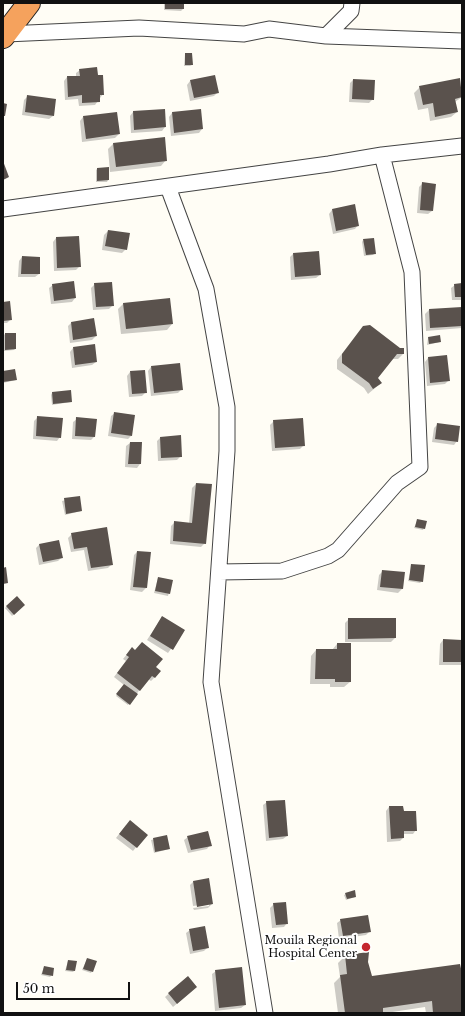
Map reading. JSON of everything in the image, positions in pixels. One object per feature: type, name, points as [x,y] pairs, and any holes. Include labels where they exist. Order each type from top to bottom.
[{"type":"highway","points":[[5,35],[29,3]]},
{"type":"street","points":[[326,36],[351,11],[352,3]]},
{"type":"street","points":[[5,35],[139,28],[244,34],[269,29],[326,36],[462,41]]},
{"type":"street","points":[[3,209],[168,187],[382,155],[462,146]]},
{"type":"street","points":[[219,572],[282,571],[328,556],[338,550],[397,483],[420,467],[412,272],[382,155]]},
{"type":"street","points":[[168,187],[206,289],[227,407],[219,572],[211,682],[265,1013]]},
{"type":"building","points":[[165,3],[184,3],[184,9],[165,9]]},
{"type":"building","points":[[185,53],[192,53],[193,65],[185,65]]},
{"type":"building","points":[[97,67],[98,75],[103,75],[104,95],[100,95],[100,102],[82,103],[82,95],[68,97],[67,76],[80,76],[79,69]]},
{"type":"building","points":[[215,75],[219,93],[194,98],[190,80]]},
{"type":"building","points":[[460,78],[462,97],[455,99],[458,112],[435,117],[433,103],[423,105],[419,86]]},
{"type":"building","points":[[353,79],[375,80],[374,100],[352,99]]},
{"type":"building","points":[[27,95],[56,99],[54,116],[25,112]]},
{"type":"building","points":[[3,103],[7,104],[5,116],[3,116]]},
{"type":"building","points":[[165,109],[166,127],[134,130],[133,111]]},
{"type":"building","points":[[201,109],[203,129],[174,133],[172,112]]},
{"type":"building","points":[[117,112],[120,134],[86,139],[83,116]]},
{"type":"building","points":[[165,137],[167,161],[116,167],[113,143]]},
{"type":"building","points":[[3,161],[9,177],[3,180]]},
{"type":"building","points":[[109,167],[109,180],[97,181],[97,168]]},
{"type":"building","points":[[422,182],[436,184],[433,211],[420,210]]},
{"type":"building","points":[[355,204],[359,226],[336,231],[332,209]]},
{"type":"building","points":[[108,230],[130,233],[127,250],[105,246]]},
{"type":"building","points":[[79,236],[81,267],[57,268],[56,237]]},
{"type":"building","points":[[374,238],[376,254],[366,255],[363,239]]},
{"type":"building","points":[[319,251],[321,275],[295,277],[293,253]]},
{"type":"building","points":[[22,256],[40,257],[40,274],[21,274]]},
{"type":"building","points":[[74,281],[76,298],[54,301],[52,284]]},
{"type":"building","points":[[112,282],[114,306],[96,307],[94,283]]},
{"type":"building","points":[[462,283],[462,297],[455,297],[454,284]]},
{"type":"building","points":[[170,298],[173,324],[126,329],[123,303]]},
{"type":"building","points":[[10,301],[12,320],[3,321],[3,302]]},
{"type":"building","points":[[462,307],[462,326],[430,328],[429,309]]},
{"type":"building","points":[[94,318],[97,336],[73,340],[71,322]]},
{"type":"building","points":[[370,325],[400,348],[404,348],[404,354],[397,354],[378,378],[382,383],[373,389],[369,383],[342,363],[342,354],[363,326]]},
{"type":"building","points":[[5,333],[16,333],[16,349],[5,350]]},
{"type":"building","points":[[440,335],[441,342],[429,344],[428,337]]},
{"type":"building","points":[[95,344],[97,362],[75,365],[73,347]]},
{"type":"building","points":[[447,355],[450,381],[430,383],[428,357]]},
{"type":"building","points":[[180,363],[183,390],[154,393],[151,366]]},
{"type":"building","points":[[15,369],[17,380],[3,382],[3,371]]},
{"type":"building","points":[[145,370],[147,393],[132,394],[130,371]]},
{"type":"building","points":[[71,390],[72,402],[53,404],[52,392]]},
{"type":"building","points":[[114,412],[135,415],[132,436],[111,433]]},
{"type":"building","points":[[37,416],[63,418],[61,438],[36,436]]},
{"type":"building","points":[[76,417],[97,419],[95,437],[75,436]]},
{"type":"building","points":[[303,418],[305,446],[275,448],[273,420]]},
{"type":"building","points":[[437,423],[460,426],[458,442],[435,439]]},
{"type":"building","points":[[181,435],[182,457],[161,458],[160,437]]},
{"type":"building","points":[[130,442],[142,442],[141,464],[128,464]]},
{"type":"building","points":[[196,483],[212,484],[206,544],[173,541],[174,521],[192,523]]},
{"type":"building","points":[[80,496],[82,511],[66,514],[64,498]]},
{"type":"building","points":[[417,519],[427,521],[425,529],[415,527]]},
{"type":"building","points":[[107,527],[113,565],[91,568],[87,547],[74,549],[71,533]]},
{"type":"building","points":[[59,540],[63,558],[43,562],[39,544]]},
{"type":"building","points":[[137,551],[151,552],[147,588],[133,587]]},
{"type":"building","points":[[411,564],[425,565],[423,582],[409,580]]},
{"type":"building","points":[[6,567],[8,583],[3,584],[3,568]]},
{"type":"building","points":[[382,570],[405,572],[403,589],[380,587]]},
{"type":"building","points":[[158,577],[173,580],[170,594],[155,591]]},
{"type":"building","points":[[17,596],[25,605],[14,615],[6,606]]},
{"type":"building","points":[[162,616],[185,630],[173,650],[150,636]]},
{"type":"building","points":[[348,618],[396,618],[396,638],[348,639]]},
{"type":"building","points":[[443,639],[462,640],[462,662],[443,662]]},
{"type":"building","points":[[142,642],[163,659],[156,667],[161,671],[155,678],[152,676],[140,691],[117,673],[129,657],[126,655],[132,647],[135,650]]},
{"type":"building","points":[[337,643],[351,643],[351,682],[335,682],[335,679],[315,679],[316,649],[337,649]]},
{"type":"building","points":[[124,684],[138,694],[130,705],[116,694]]},
{"type":"building","points":[[285,800],[288,836],[269,838],[266,801]]},
{"type":"building","points":[[389,806],[403,806],[404,811],[416,811],[417,831],[404,831],[404,838],[391,839]]},
{"type":"building","points":[[130,820],[148,835],[137,848],[119,834]]},
{"type":"building","points":[[208,831],[212,846],[191,850],[187,836]]},
{"type":"building","points":[[167,835],[170,849],[155,852],[153,838]]},
{"type":"building","points":[[209,878],[213,904],[197,907],[193,881]]},
{"type":"building","points":[[355,890],[356,897],[347,899],[345,893]]},
{"type":"building","points":[[286,902],[288,924],[276,925],[273,903]]},
{"type":"building","points":[[368,915],[371,932],[343,936],[340,919]]},
{"type":"building","points":[[205,926],[209,948],[193,951],[189,929]]},
{"type":"building","points":[[369,952],[368,962],[372,976],[460,964],[462,973],[462,1013],[433,1013],[432,1001],[383,1008],[383,1013],[345,1013],[340,975],[347,974],[345,955]]},
{"type":"building","points":[[87,958],[97,961],[93,972],[83,969]]},
{"type":"building","points":[[68,960],[77,961],[75,971],[66,970]]},
{"type":"building","points":[[44,966],[54,968],[53,976],[42,974]]},
{"type":"building","points":[[242,967],[246,1005],[219,1008],[215,970]]},
{"type":"building","points":[[188,976],[197,987],[177,1004],[168,993]]},
{"type":"place","name":"Mouila Regional Hospital Center","points":[[366,947]]}]
